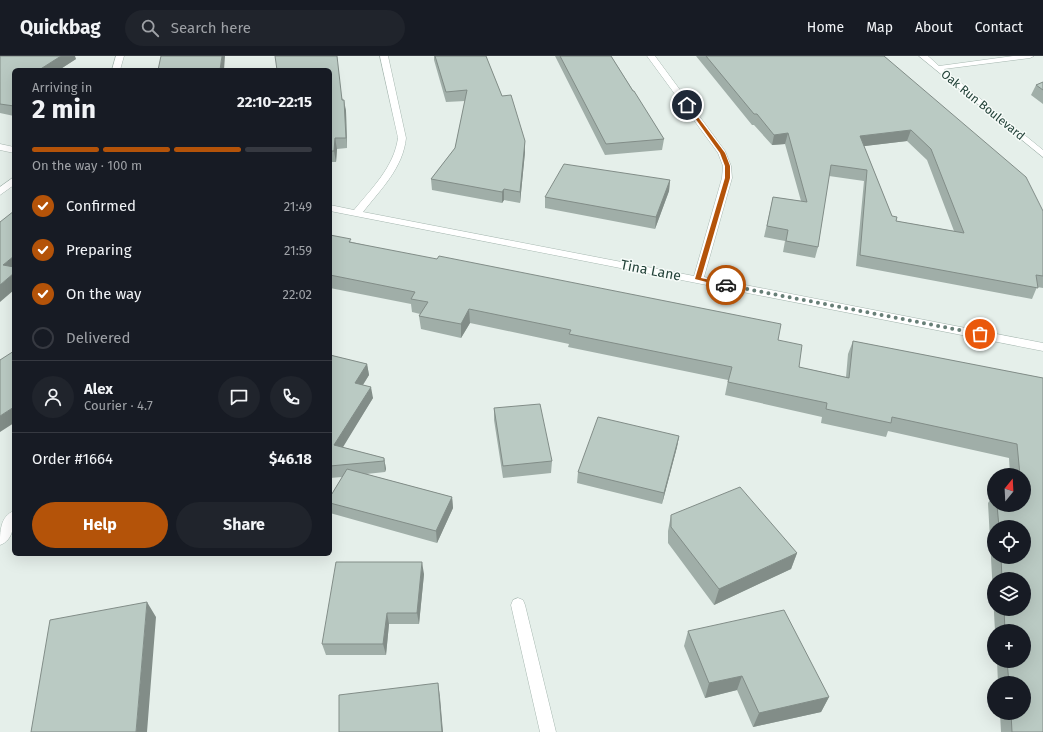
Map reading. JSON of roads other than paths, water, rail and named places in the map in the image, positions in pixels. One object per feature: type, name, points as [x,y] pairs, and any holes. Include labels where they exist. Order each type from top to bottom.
[{"type":"street","points":[[117,68],[120,56]]},
{"type":"street","points":[[357,213],[397,160],[402,149],[402,138],[384,56]]},
{"type":"street","points":[[651,56],[722,153],[727,166],[727,178],[698,279]]},
{"type":"street","name":"Oak Run Boulevard","points":[[923,56],[1043,154]]},
{"type":"street","points":[[938,68],[1030,56]]},
{"type":"street","points":[[0,147],[12,150]]},
{"type":"street","points":[[0,192],[12,182]]},
{"type":"street","name":"Tina Lane","points":[[332,208],[1043,347]]},
{"type":"street","points":[[0,539],[12,520]]},
{"type":"street","points":[[518,605],[548,732]]}]
